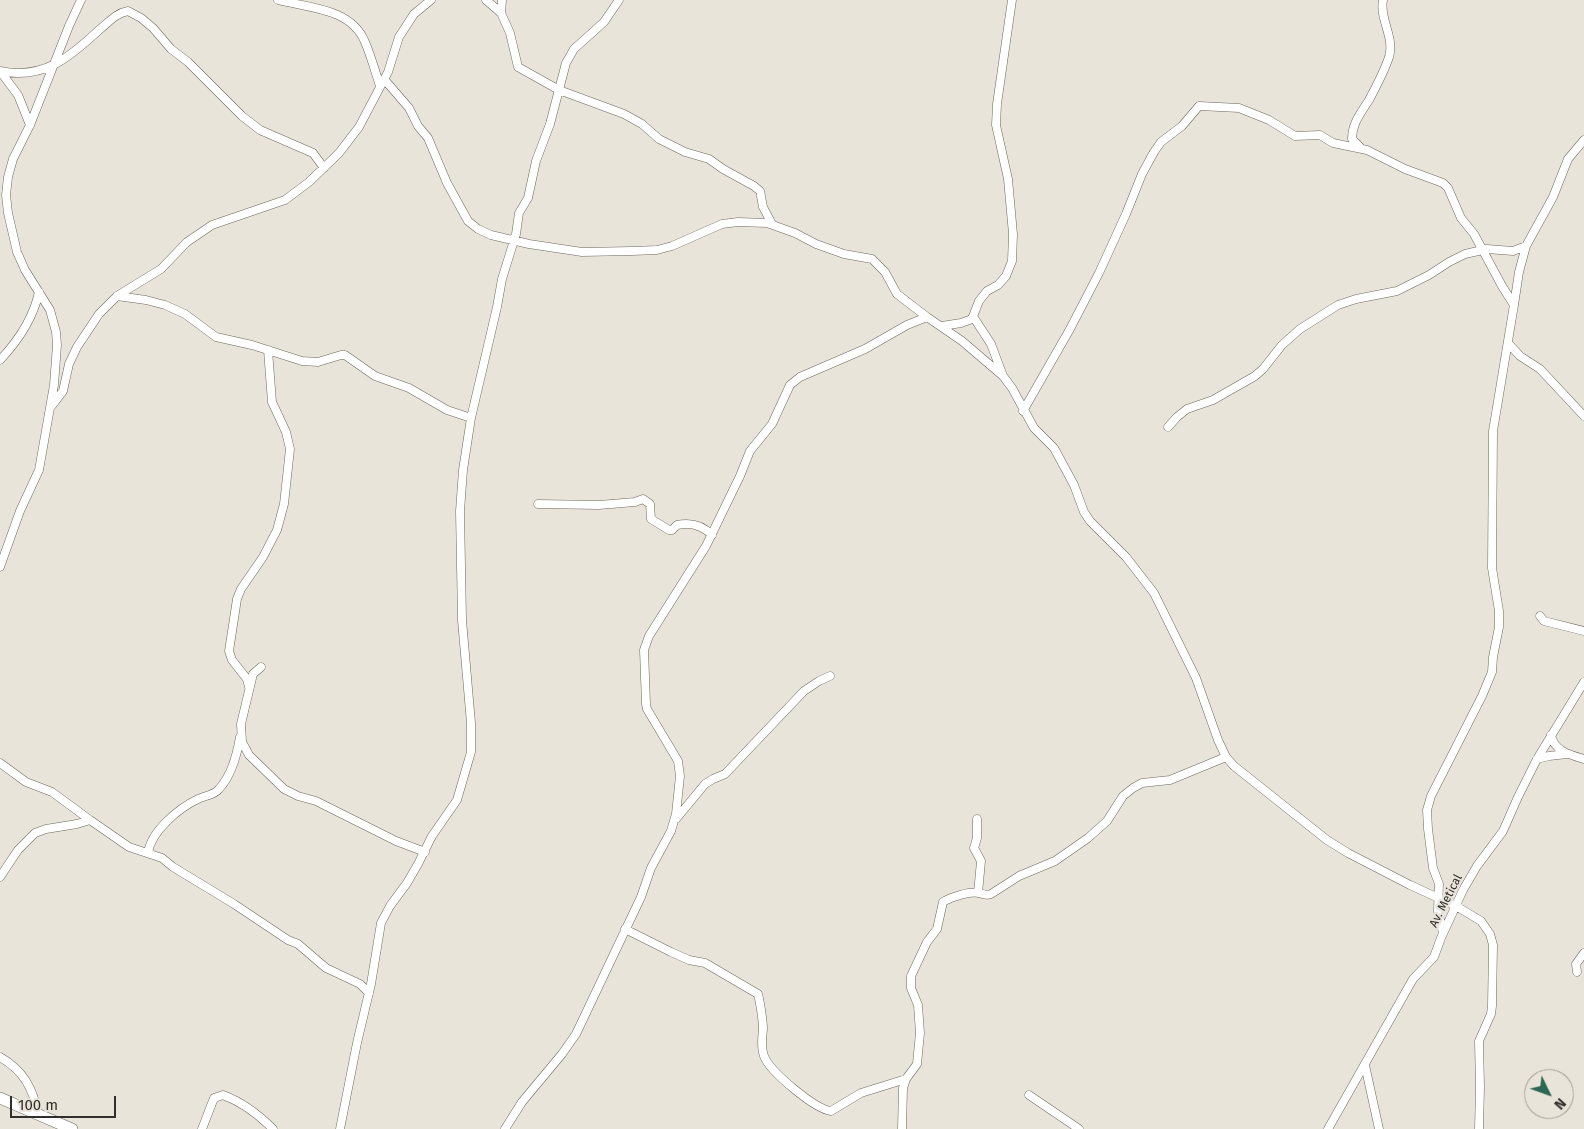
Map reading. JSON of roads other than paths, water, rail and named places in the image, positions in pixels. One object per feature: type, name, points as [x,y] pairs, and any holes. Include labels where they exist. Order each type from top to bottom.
[{"type":"street","points":[[0,567],[20,511],[38,470],[56,367],[56,332],[50,310],[16,252],[6,195],[8,177],[13,159],[30,124],[81,0]]},
{"type":"street","points":[[278,0],[320,9],[352,23],[365,42],[382,83],[409,108],[418,126],[428,138],[447,183],[472,225],[498,238],[582,252],[657,250],[672,246],[722,224],[738,222],[772,224],[849,256],[872,259],[884,272],[897,294],[942,326],[1003,376],[1012,388],[1034,428],[1054,448],[1074,485],[1084,512],[1090,521],[1126,557],[1159,601],[1196,678],[1226,757],[1242,774],[1327,840],[1356,858],[1456,906],[1481,922],[1490,934],[1493,945],[1492,1006],[1491,1014],[1480,1038],[1479,1129]]},
{"type":"street","points":[[50,408],[63,391],[69,364],[77,347],[99,314],[118,296],[160,269],[186,242],[201,231],[212,225],[285,200],[309,182],[349,142],[359,128],[382,83],[391,64],[399,37],[414,14],[432,0]]},
{"type":"street","points":[[486,0],[501,13],[510,33],[518,67],[559,90],[624,114],[648,129],[659,140],[685,152],[709,159],[722,169],[754,186],[760,191],[763,207],[772,224]]},
{"type":"street","points":[[501,13],[502,0]]},
{"type":"street","points":[[340,1129],[355,1051],[369,993],[379,928],[383,918],[407,884],[432,836],[457,800],[471,752],[472,724],[462,620],[460,511],[470,418],[502,279],[514,241],[518,219],[528,198],[536,161],[550,124],[566,63],[574,50],[604,22],[619,0]]},
{"type":"street","points":[[974,318],[979,300],[1006,276],[1012,261],[1013,234],[1008,179],[996,120],[1012,0]]},
{"type":"street","points":[[1362,148],[1352,139],[1355,122],[1379,80],[1389,57],[1390,37],[1383,12],[1383,0]]},
{"type":"street","points":[[0,71],[20,74],[43,70],[53,66],[92,37],[116,16],[128,11],[134,13],[160,36],[171,49],[188,62],[242,116],[260,130],[313,153],[324,168]]},
{"type":"street","points":[[0,71],[18,95],[30,124]]},
{"type":"street","points":[[1024,411],[1099,273],[1142,174],[1154,152],[1161,142],[1182,126],[1196,108],[1204,106],[1239,108],[1269,120],[1295,136],[1320,135],[1333,143],[1375,152],[1405,169],[1444,183],[1461,218],[1474,234],[1499,282],[1514,305]]},
{"type":"street","points":[[1442,933],[1438,911],[1439,884],[1433,868],[1429,839],[1428,805],[1456,744],[1491,677],[1493,654],[1499,627],[1499,611],[1492,568],[1493,431],[1519,272],[1526,246],[1553,197],[1568,159],[1584,140]]},
{"type":"street","points":[[1168,427],[1187,408],[1213,400],[1259,373],[1282,345],[1300,329],[1331,309],[1356,299],[1397,291],[1429,275],[1458,256],[1483,249],[1513,251],[1526,246]]},
{"type":"street","points":[[0,360],[25,330],[36,305],[39,292]]},
{"type":"street","points":[[118,296],[165,305],[185,314],[216,337],[309,362],[318,362],[345,355],[375,376],[409,388],[447,410],[470,418]]},
{"type":"street","points":[[505,1129],[522,1102],[576,1034],[646,886],[654,860],[664,844],[674,821],[680,783],[678,761],[647,709],[644,650],[652,629],[673,599],[712,535],[750,451],[772,424],[790,385],[800,377],[865,349],[907,325],[927,317]]},
{"type":"street","points":[[942,326],[961,323],[974,318]]},
{"type":"street","points":[[974,318],[992,344],[1003,376]]},
{"type":"street","points":[[1508,343],[1520,356],[1540,369],[1584,416]]},
{"type":"street","points":[[249,688],[246,679],[232,660],[229,651],[236,599],[241,588],[257,567],[277,530],[284,504],[290,449],[286,432],[272,402],[268,350]]},
{"type":"street","points":[[538,504],[599,505],[635,502],[643,499],[650,504],[651,519],[669,530],[672,530],[677,524],[689,524],[705,528],[712,535]]},
{"type":"street","points":[[1540,616],[1544,620],[1584,631]]},
{"type":"street","points":[[148,853],[154,837],[172,816],[190,803],[214,793],[222,786],[233,767],[241,734],[242,714],[253,674],[261,667]]},
{"type":"street","points":[[674,821],[705,784],[725,774],[804,691],[830,676]]},
{"type":"street","name":"Av. Metical","points":[[1328,1129],[1413,979],[1434,957],[1442,933],[1477,866],[1503,831],[1537,759],[1584,682]]},
{"type":"street","points":[[241,734],[243,746],[249,755],[284,789],[298,796],[316,801],[396,841],[424,852]]},
{"type":"street","points":[[1551,735],[1552,741],[1567,754]]},
{"type":"street","points":[[1537,759],[1567,754],[1584,759]]},
{"type":"street","points":[[902,1129],[903,1088],[906,1079],[917,1064],[920,1033],[918,1004],[911,988],[911,976],[927,942],[937,929],[943,902],[964,895],[978,893],[988,896],[1019,876],[1055,861],[1100,829],[1124,796],[1137,785],[1170,780],[1226,757]]},
{"type":"street","points":[[0,763],[26,782],[52,792],[129,847],[162,858],[173,868],[234,904],[288,940],[298,944],[326,968],[360,984],[369,993]]},
{"type":"street","points":[[977,819],[977,838],[974,849],[981,860],[978,893]]},
{"type":"street","points":[[0,878],[18,850],[35,833],[90,820]]},
{"type":"street","points":[[625,929],[678,955],[705,963],[758,994],[763,1026],[764,1056],[784,1082],[818,1107],[831,1111],[861,1093],[906,1079]]},
{"type":"street","points":[[1577,972],[1576,964],[1584,953]]},
{"type":"street","points":[[0,1057],[14,1067],[28,1083],[32,1090],[38,1114]]},
{"type":"street","points":[[1365,1065],[1378,1129]]},
{"type":"street","points":[[202,1129],[214,1098],[223,1095],[247,1108],[273,1129]]},
{"type":"street","points":[[1029,1095],[1079,1129]]},
{"type":"street","points":[[0,1098],[72,1129]]}]
